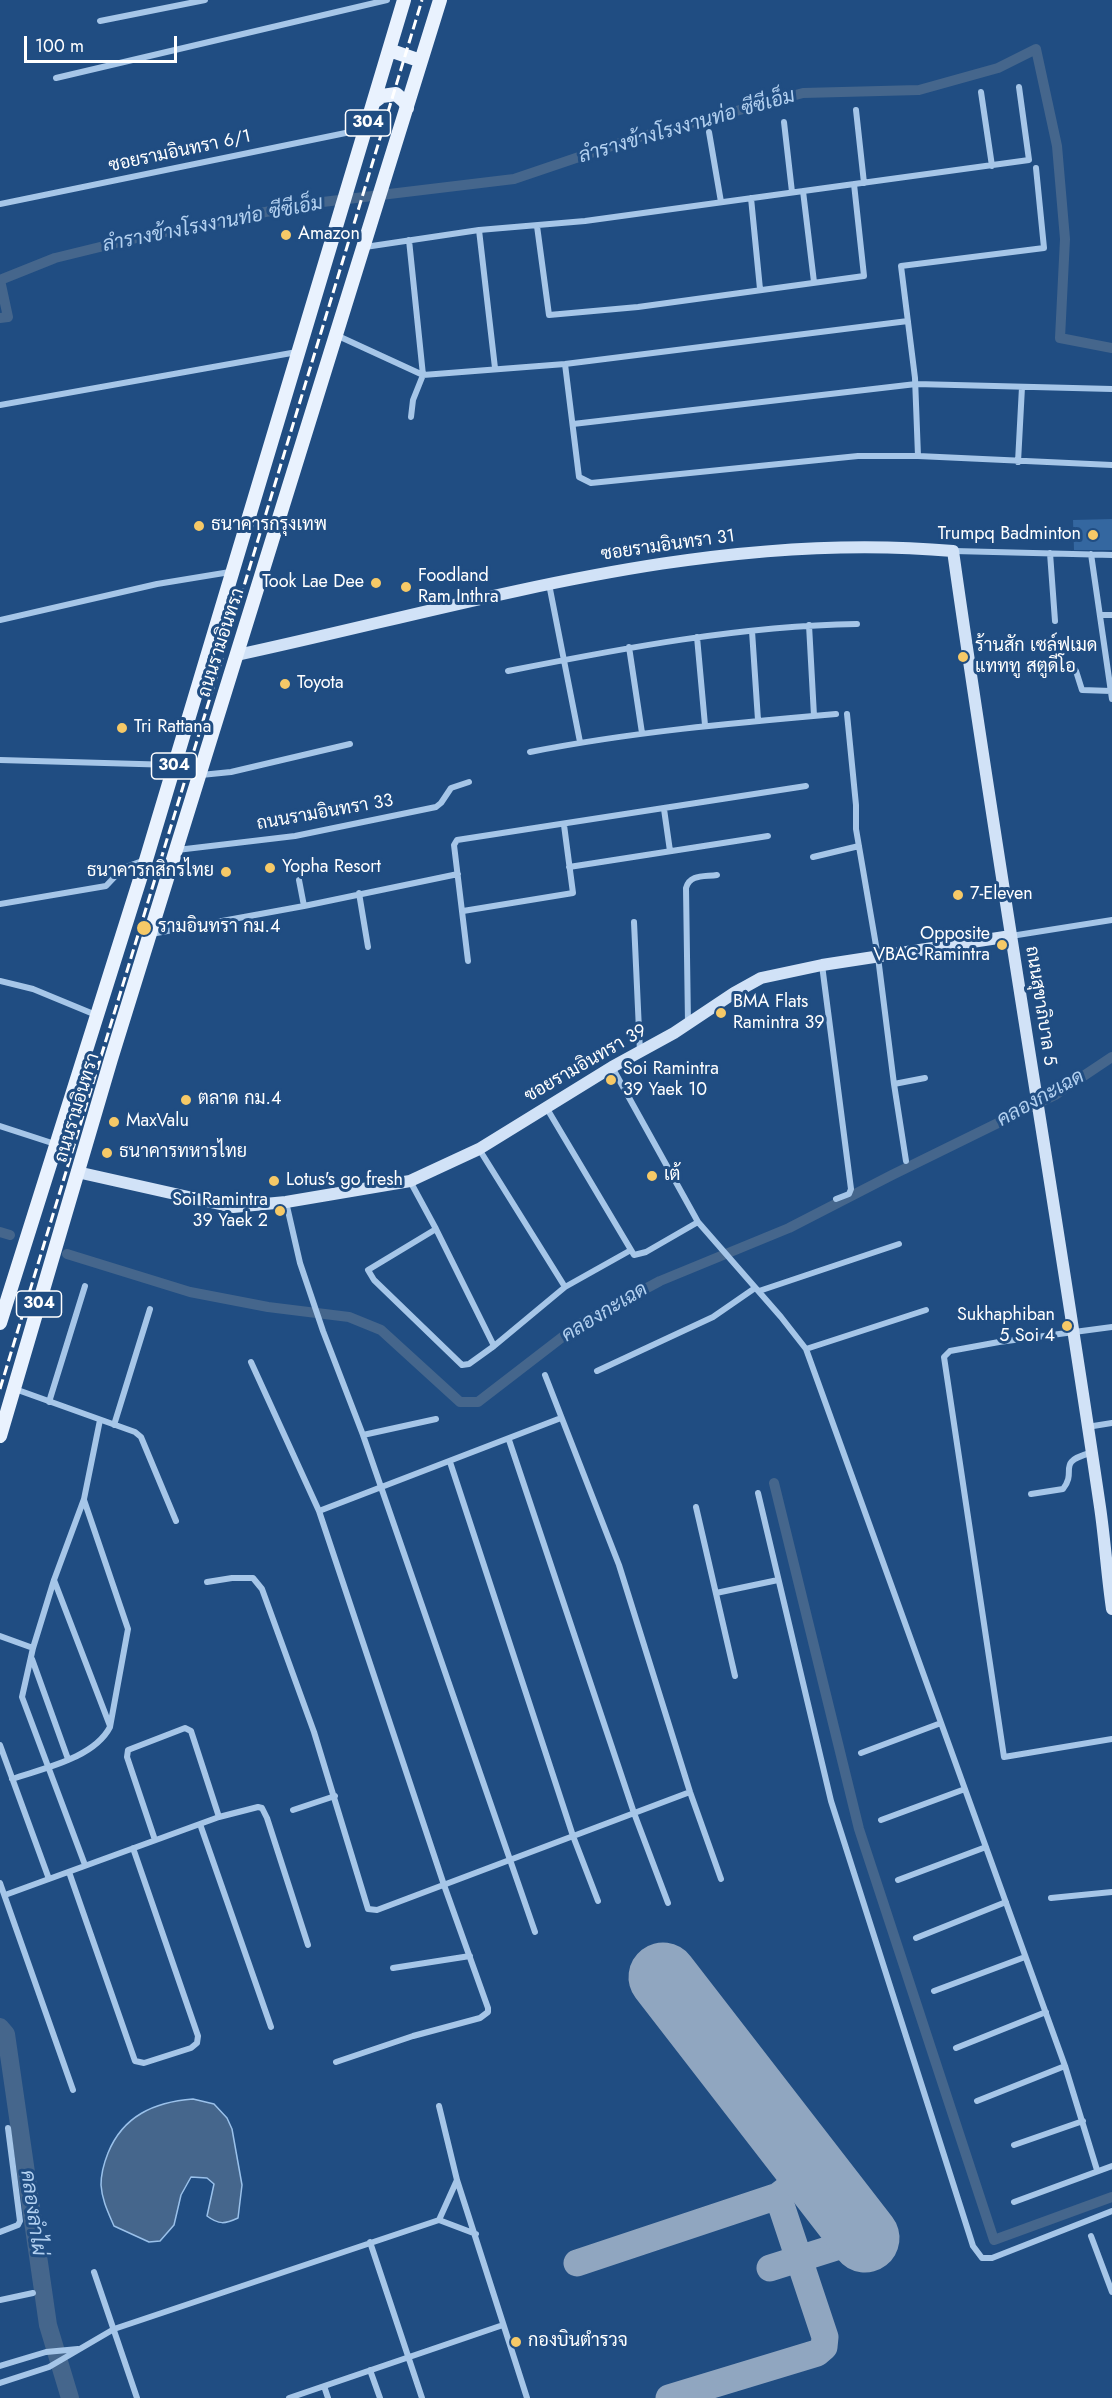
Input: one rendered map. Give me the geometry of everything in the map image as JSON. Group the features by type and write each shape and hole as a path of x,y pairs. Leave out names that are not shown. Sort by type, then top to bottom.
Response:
{"main road":[{"name":"ถนนรามอินทรา","path":"0,1323 146,860 404,0"},
{"name":"ถนนรามอินทรา","path":"0,1436 77,1172 440,0"},
{"path":"389,50 421,61"},
{"path":"374,102 382,96 396,94 405,102 407,108"}],"street":[{"path":"100,21 205,0"},
{"path":"56,78 387,0"},
{"path":"363,247 479,230 537,226 1029,160 1019,87"},
{"path":"981,92 992,165"},
{"path":"856,110 864,183"},
{"path":"784,122 792,192"},
{"name":"ซอยรามอินทรา 6/1","path":"0,204 366,129"},
{"path":"709,132 721,202"},
{"path":"918,456 916,384 901,266 1044,248 1036,168"},
{"path":"537,226 549,315 638,307 864,276 854,184"},
{"path":"803,191 814,282"},
{"path":"751,198 760,289"},
{"path":"479,230 495,368"},
{"path":"409,240 423,375 413,400 411,417"},
{"path":"336,335 423,375 565,364 908,321"},
{"path":"0,405 297,352"},
{"path":"565,364 579,477 591,483 858,456 918,456 1112,465"},
{"path":"573,424 916,384 1112,389"},
{"path":"1018,462 1022,387"},
{"name":"ซอยรามอินทรา 31","path":"237,655 548,583 635,567 794,548 835,546 1112,555"},
{"name":"ถนนสุขาภิบาล 5","path":"953,551 1100,1509 1112,1609"},
{"path":"1050,553 1054,621"},
{"path":"1042,669 1072,667 1076,670 1082,690 1111,695 1091,554"},
{"path":"0,620 157,585 231,572"},
{"path":"548,583 580,742"},
{"path":"1100,615 1112,615"},
{"path":"508,671 629,647 697,637 809,625 857,624"},
{"path":"809,625 814,716"},
{"path":"752,631 758,720"},
{"path":"697,637 705,725"},
{"path":"629,647 642,733"},
{"path":"530,752 580,742 705,725 836,714"},
{"path":"847,714 859,846 878,957 906,1161"},
{"path":"199,775 231,772 350,744"},
{"path":"0,760 64,764 174,765"},
{"name":"ถนนรามอินทรา 33","path":"177,850 295,836 436,807 451,788 469,782"},
{"path":"468,961 454,845 457,840 806,786"},
{"path":"664,809 670,851"},
{"path":"463,911 573,893 564,825"},
{"path":"569,867 768,836"},
{"path":"813,857 859,846"},
{"path":"0,904 106,885 123,868 146,860"},
{"path":"150,934 304,906 458,874"},
{"path":"687,1023 686,888 688,881 693,878 717,875"},
{"path":"299,880 304,906"},
{"path":"359,893 368,947"},
{"name":"ซอยรามอินทรา 39","path":"77,1172 233,1207 286,1202 410,1181 479,1149 761,978 822,965 1112,920"},
{"path":"634,922 640,1052"},
{"path":"822,965 851,1190 849,1194 836,1199"},
{"path":"0,981 33,989 96,1015"},
{"path":"612,1067 699,1222 806,1349 1046,2012 1097,2170"},
{"path":"894,1084 925,1078"},
{"path":"546,1107 634,1255 646,1252 699,1222"},
{"path":"0,1126 56,1144"},
{"path":"479,1149 565,1287"},
{"path":"410,1181 494,1347"},
{"path":"286,1202 300,1263 323,1331 382,1488 535,1932"},
{"path":"436,1229 368,1270 374,1280 459,1363 469,1364 494,1347 565,1287 631,1250"},
{"path":"597,1371 713,1317 757,1289 899,1244"},
{"path":"49,1402 86,1286"},
{"path":"114,1425 150,1309"},
{"path":"806,1349 926,1310"},
{"path":"1112,1327 950,1351 944,1357 1004,1757 1112,1739"},
{"path":"251,1362 319,1511 444,1885 488,2008 485,2015 336,2062"},
{"path":"545,1375 619,1565 690,1792 721,1879"},
{"path":"14,1389 135,1432 141,1437 176,1521"},
{"path":"319,1511 509,1440 561,1418"},
{"path":"363,1435 436,1419"},
{"path":"85,1865 22,1697 33,1648 54,1580 84,1499 100,1420"},
{"path":"1087,1427 1112,1423"},
{"path":"509,1440 634,1813 668,1903"},
{"path":"1031,1494 1063,1489 1067,1482 1071,1461 1090,1453"},
{"path":"450,1462 573,1836 598,1901"},
{"path":"758,1493 834,1811 977,2253 982,2258 992,2258 1112,2211"},
{"path":"12,1779 90,1750 105,1737 110,1726 128,1629 84,1499"},
{"path":"696,1507 735,1676"},
{"path":"207,1582 245,1577 253,1578 258,1582 314,1732 368,1909 377,1910 690,1792"},
{"path":"54,1580 110,1726"},
{"path":"716,1593 778,1580"},
{"path":"0,1636 33,1648"},
{"path":"32,1659 68,1759"},
{"path":"861,1753 941,1723"},
{"path":"155,1840 127,1757 128,1750 185,1728 191,1731 219,1817"},
{"path":"0,1745 49,1879"},
{"path":"881,1820 965,1789"},
{"path":"293,1810 335,1796"},
{"path":"5,1895 219,1817 253,1808 262,1808 308,1945"},
{"path":"200,1824 271,2027"},
{"path":"898,1880 986,1847"},
{"path":"69,1872 135,2061 144,2063 191,2048 197,2043 198,2036 133,1848"},
{"path":"0,1883 73,2090"},
{"path":"1051,1898 1112,1892"},
{"path":"916,1938 1006,1902"},
{"path":"393,1968 470,1956"},
{"path":"934,1991 1025,1957"},
{"path":"956,2048 1046,2012"},
{"path":"976,2101 1065,2066"},
{"path":"439,2106 457,2180 527,2398"},
{"path":"1014,2145 1083,2121"},
{"path":"0,2232 14,2228 20,2221 8,2128"},
{"path":"1014,2202 1112,2166"},
{"path":"439,2220 457,2180"},
{"path":"0,2383 49,2367 114,2329 439,2220 476,2234"},
{"path":"1091,2236 1112,2292"},
{"path":"370,2242 422,2398"},
{"path":"94,2272 137,2398"},
{"path":"0,2300 33,2293"},
{"path":"289,2398 503,2325"},
{"path":"0,2366 46,2352 82,2348"},
{"path":"370,2370 380,2398"},
{"path":"324,2386 328,2398"}],"shaded area":[{"name":"Trumpq Badminton","path":"1112,519 1112,550 1074,550 1073,520"},
{"path":"193,2099 214,2104 227,2118 232,2129 242,2185 238,2218 222,2223 207,2216 214,2184 207,2178 191,2177 181,2195 174,2225 160,2241 149,2242 114,2226 101,2185 105,2161 114,2140 131,2120 153,2108"}],"waterway":[{"name":"ลำรางข้างโรงงานท่อ ซีซีเอ็ม","path":"0,280 55,258 149,235 306,204 514,179 632,139 803,93 919,90 998,68 1036,49 1057,146 1065,239 1060,338 1112,348"},
{"name":"ลำรางข้างโรงงานท่อ ซีซีเอ็ม","path":"0,280 8,317 0,318"},
{"name":"คลองกะเฉด","path":"67,1254 190,1292 268,1307 349,1317 381,1330 460,1402 478,1402 578,1325 660,1281 789,1228 1055,1095 1112,1057"},
{"name":"คลองกะเฉด","path":"0,1232 10,1235"},
{"path":"774,1483 859,1829 994,2240 1112,2197"},
{"name":"คลองลำไผ่","path":"0,2027 6,2034 48,2325 70,2398"}],"taxiway":[{"path":"778,2196 812,2170"},
{"path":"577,2263 778,2196 825,2337 824,2347 817,2353 669,2398"},
{"path":"770,2268 865,2238"}],"runway":[{"path":"663,1977 865,2238"}],"railway":[{"path":"0,1389 422,0"}],"place":[{"name":"Amazon","path":"286,235"},
{"name":"ธนาคารกรุงเทพ","path":"199,526"},
{"name":"Trumpq Badminton","path":"1093,535"},
{"name":"Took Lae Dee","path":"376,583"},
{"name":"Foodland Ram Inthra","path":"406,587"},
{"name":"ร้านสัก เซล์ฟเมด แทททู สตูดีโอ","path":"963,657"},
{"name":"Toyota","path":"285,684"},
{"name":"Tri Rattana","path":"122,728"},
{"name":"Yopha Resort","path":"270,868"},
{"name":"ธนาคารกสิกรไทย","path":"226,872"},
{"name":"7-Eleven","path":"958,895"},
{"name":"รามอินทรา กม.4","path":"144,928"},
{"name":"Opposite VBAC Ramintra","path":"1002,945"},
{"name":"BMA Flats Ramintra 39","path":"721,1013"},
{"name":"Soi Ramintra 39 Yaek 10","path":"611,1080"},
{"name":"ตลาด กม.4","path":"186,1100"},
{"name":"MaxValu","path":"114,1122"},
{"name":"ธนาคารทหารไทย","path":"107,1153"},
{"name":"เต้","path":"652,1176"},
{"name":"Lotus's go fresh","path":"274,1181"},
{"name":"Soi Ramintra 39 Yaek 2","path":"280,1211"},
{"name":"Sukhaphiban 5 Soi 4","path":"1067,1326"},
{"name":"กองบินตำรวจ","path":"516,2342"}]}
